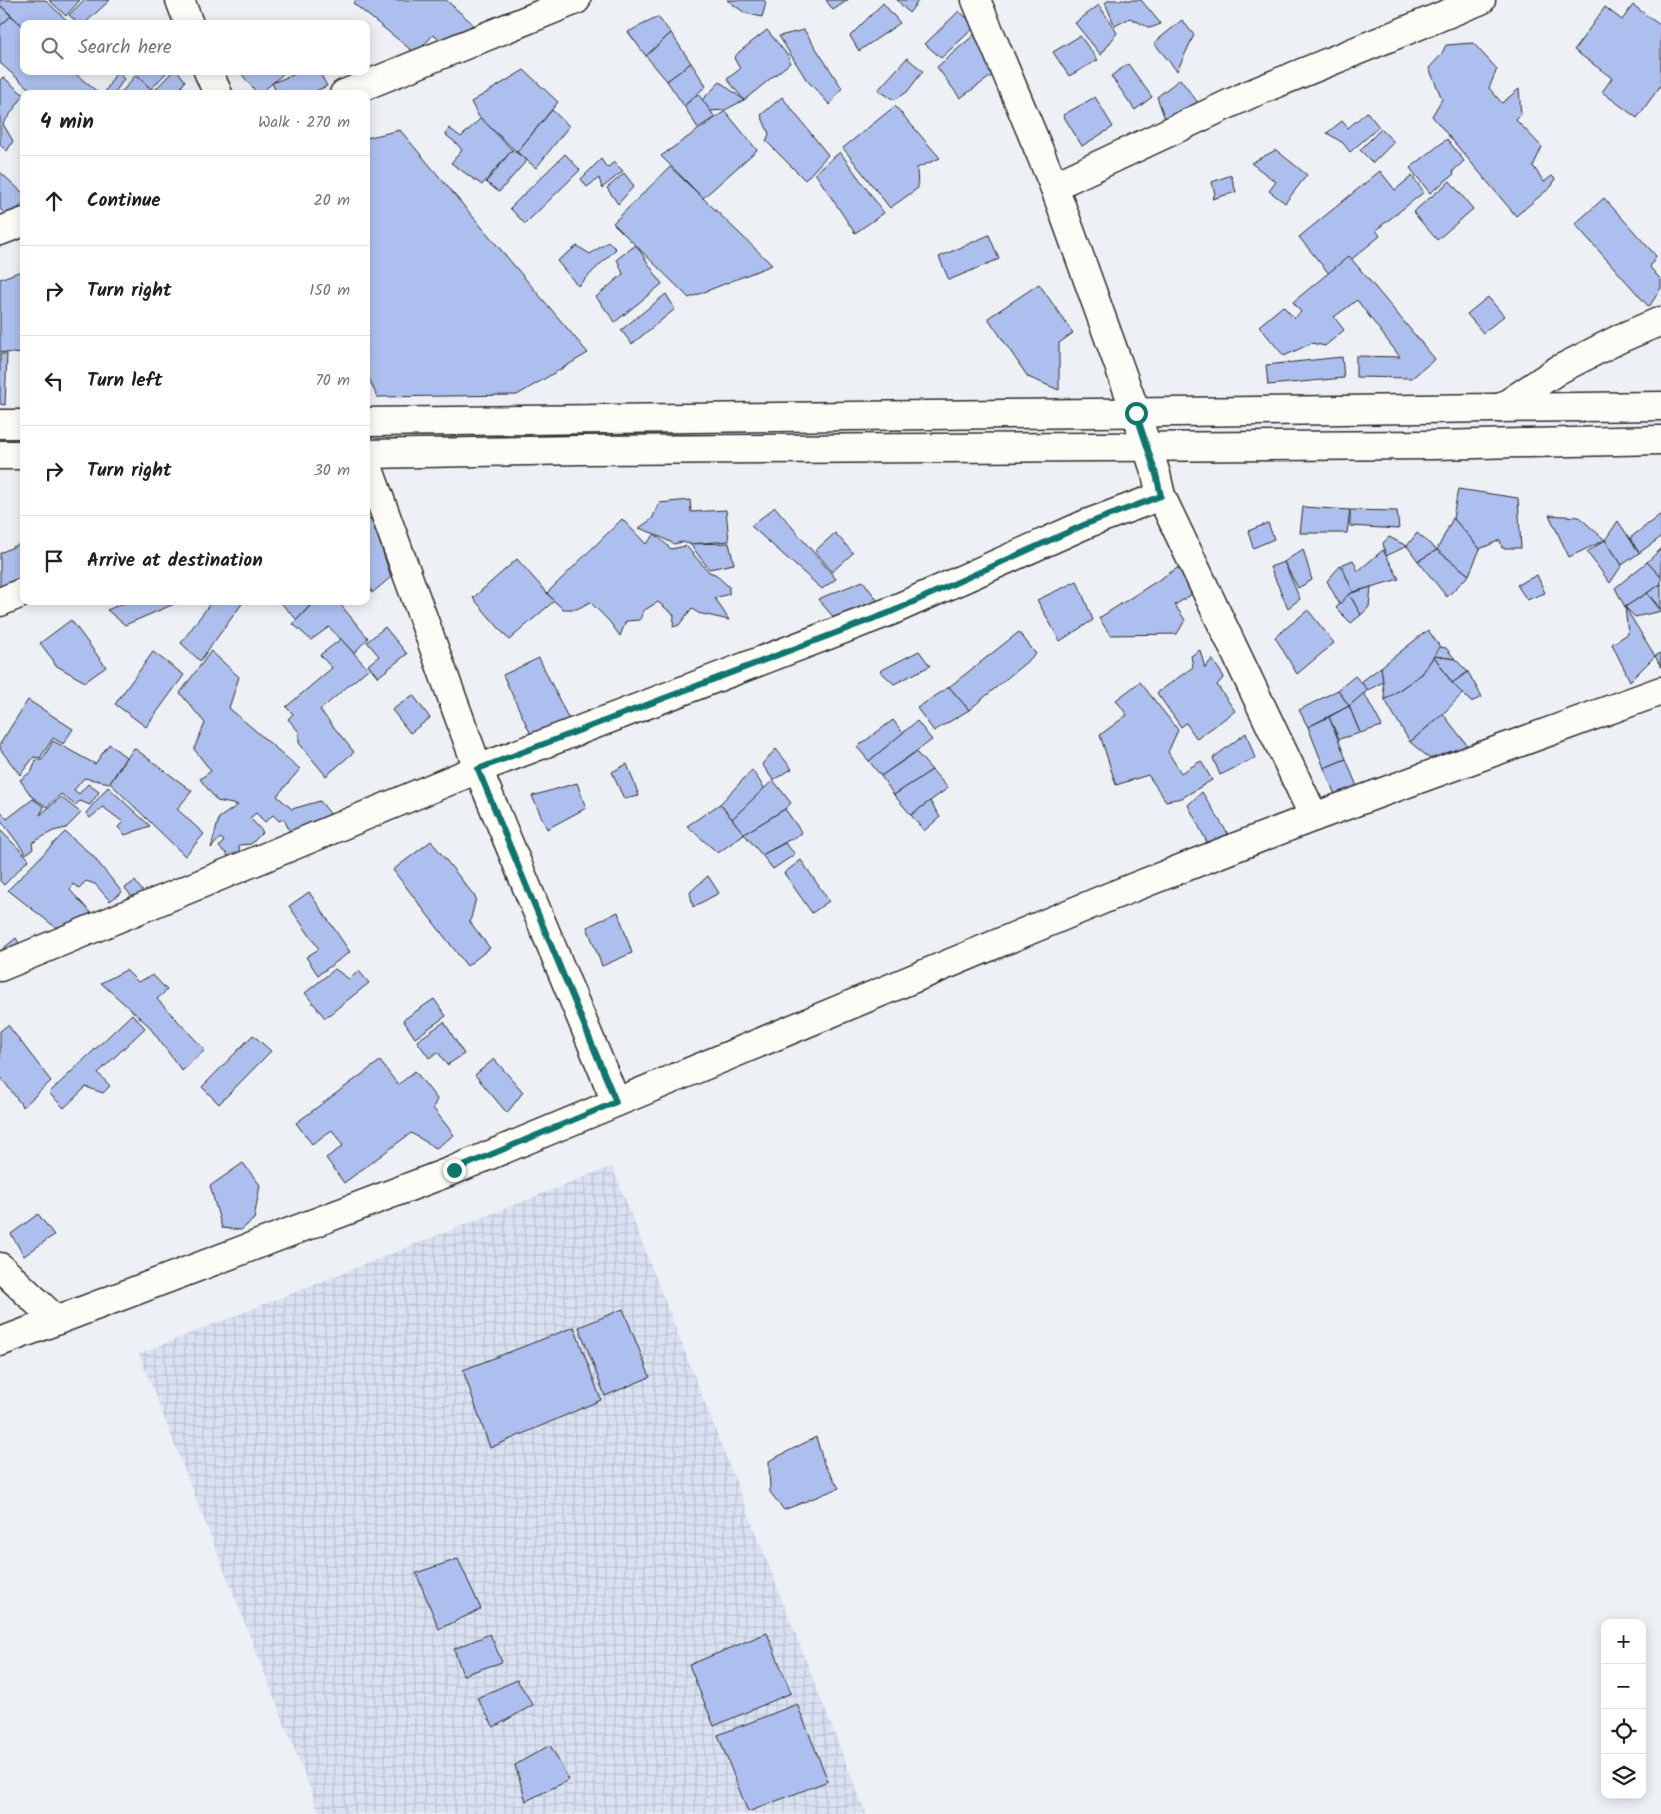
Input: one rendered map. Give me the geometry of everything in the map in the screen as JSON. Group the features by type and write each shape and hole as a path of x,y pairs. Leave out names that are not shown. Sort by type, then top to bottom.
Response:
{"street":[{"path":"180,0 188,20"},
{"path":"354,90 576,0"},
{"path":"976,0 1054,186 1136,413 1156,474 1161,496 1314,817"},
{"path":"1054,186 1248,95 1481,0"},
{"path":"210,75 216,90"},
{"path":"0,231 20,224"},
{"path":"1501,408 1558,370 1621,338 1661,321"},
{"path":"370,422 1661,406"},
{"path":"0,424 20,424"},
{"path":"370,454 580,450 1434,445 1661,440"},
{"path":"0,455 20,455"},
{"path":"370,472 478,769 616,1102"},
{"path":"0,968 478,769 891,612 1086,524 1161,496"},
{"path":"0,602 20,594"},
{"path":"0,1342 454,1170 1109,897 1314,817 1661,691"},
{"path":"0,1267 56,1320"}],"shaded area":[{"path":"612,1166 866,1814 320,1814 139,1354"}],"building":[{"path":"0,0 45,0 67,20 20,20 20,23 0,5"},
{"path":"49,0 80,0 66,16"},
{"path":"84,0 110,0 88,20 75,20 69,15"},
{"path":"357,0 446,0 473,24 449,46 433,35 416,54 353,3"},
{"path":"727,0 764,0 766,3 762,17 745,13"},
{"path":"826,0 848,0 833,10"},
{"path":"897,0 919,0 909,13"},
{"path":"1109,0 1141,0 1161,24 1150,28 1130,18 1115,26 1105,3"},
{"path":"883,3 900,23 859,51 850,36"},
{"path":"0,5 11,16 0,26"},
{"path":"1099,5 1117,33 1101,55 1075,23"},
{"path":"1633,5 1661,26 1661,85 1637,118 1602,92 1612,78 1574,50 1605,7 1622,20"},
{"path":"959,11 976,26 941,58 925,44"},
{"path":"11,16 20,24 20,75 77,75 95,90 30,90 0,63 0,26"},
{"path":"658,17 671,33 646,56 628,32"},
{"path":"1182,20 1194,35 1177,71 1154,43"},
{"path":"982,28 1000,70 960,98 937,67"},
{"path":"767,30 789,57 790,63 744,100 727,79 740,69 734,58"},
{"path":"804,30 842,88 830,105 806,79 779,36"},
{"path":"671,33 691,63 667,81 646,56"},
{"path":"1080,36 1098,60 1069,76 1053,52"},
{"path":"1473,43 1497,69 1489,88 1502,103 1519,89 1521,115 1516,120 1542,147 1533,166 1544,182 1552,176 1555,179 1552,186 1516,216 1432,116 1442,99 1429,68 1441,55 1446,45"},
{"path":"907,58 923,71 907,92 894,100 878,90"},
{"path":"691,63 706,86 684,106 667,81"},
{"path":"1128,64 1152,97 1135,110 1111,76"},
{"path":"524,70 558,102 517,152 479,117 471,102"},
{"path":"115,75 120,75 124,79 117,90 106,90"},
{"path":"136,75 164,75 151,89"},
{"path":"136,75 151,89 151,90 123,90"},
{"path":"169,75 181,75 185,81 179,90 155,90"},
{"path":"242,75 282,75 265,90 255,90"},
{"path":"293,75 321,75 327,86 318,90 275,90 272,83"},
{"path":"3,77 20,92 20,101 3,124 13,141 7,151 0,145 0,80"},
{"path":"1180,79 1199,104 1168,127 1157,97"},
{"path":"720,82 744,100 725,110 710,111 702,100"},
{"path":"698,94 715,117 698,128 684,106"},
{"path":"782,97 828,155 805,180 766,141 769,134 761,115"},
{"path":"1095,97 1113,127 1082,146 1063,115"},
{"path":"895,106 940,158 917,168 918,188 890,208 843,148"},
{"path":"552,110 569,126 536,168 517,152"},
{"path":"725,111 757,150 703,198 661,156"},
{"path":"1367,112 1379,127 1350,152 1343,143 1327,133 1342,121 1348,128"},
{"path":"481,118 512,150 482,185 451,163 462,150 446,135 449,128 461,137"},
{"path":"1381,129 1394,142 1373,163 1360,150"},
{"path":"400,130 588,353 517,395 377,397 370,380 370,137"},
{"path":"1447,139 1464,161 1453,171 1454,174 1430,193 1410,168"},
{"path":"512,150 527,160 499,192 486,182"},
{"path":"1276,150 1307,175 1285,203 1269,191 1276,182 1251,163"},
{"path":"840,152 884,213 855,233 815,173"},
{"path":"565,154 580,170 525,224 510,208"},
{"path":"601,159 607,168 614,162 623,171 602,188 599,178 587,187 581,179"},
{"path":"670,167 772,265 689,298 613,223"},
{"path":"1380,171 1395,190 1412,176 1424,192 1376,230 1380,236 1331,276 1299,237"},
{"path":"0,172 20,190 20,206 9,218 0,209"},
{"path":"624,173 634,186 618,204 607,188"},
{"path":"1231,175 1236,192 1212,199 1215,194 1212,182"},
{"path":"1450,181 1473,209 1437,240 1413,212"},
{"path":"1604,198 1656,256 1650,267 1661,280 1661,288 1649,307 1575,224"},
{"path":"989,235 999,259 949,280 939,257"},
{"path":"608,242 616,249 578,286 557,261 577,246 590,254"},
{"path":"636,245 662,284 615,322 596,297 623,274 617,259"},
{"path":"1349,256 1435,359 1412,378 1356,377 1356,356 1400,357 1357,300 1334,317 1344,330 1325,346 1312,343 1284,356 1259,326 1283,306 1294,318 1301,312 1293,302"},
{"path":"20,271 20,354 0,352 0,279"},
{"path":"1039,284 1073,333 1059,343 1059,390 1028,377 988,318"},
{"path":"666,294 675,309 632,344 621,330"},
{"path":"1488,297 1504,316 1483,333 1467,314"},
{"path":"0,354 7,354 5,405 0,404"},
{"path":"1342,357 1344,378 1268,385 1266,365"},
{"path":"1458,489 1518,498 1521,548 1502,548 1500,540 1480,549 1453,518"},
{"path":"690,500 691,512 726,510 729,541 690,544 682,542 674,544 639,528 652,519 659,503"},
{"path":"775,507 836,579 822,589 751,526"},
{"path":"1303,507 1350,510 1347,533 1300,533"},
{"path":"1350,510 1397,511 1399,529 1350,526"},
{"path":"1661,514 1661,537 1639,553 1630,538"},
{"path":"1549,515 1579,517 1605,540 1569,557"},
{"path":"1453,518 1480,549 1469,575 1437,550"},
{"path":"370,519 373,521 391,577 372,593 370,587"},
{"path":"622,519 646,544 655,534 671,549 686,546 709,572 715,574 729,587 729,594 715,598 729,620 698,613 692,608 679,625 673,627 674,615 658,602 643,611 640,620 626,621 620,636 609,621 590,602 577,609 563,609 554,601 547,593"},
{"path":"1618,521 1639,553 1622,565 1605,540"},
{"path":"1268,523 1274,539 1253,548 1248,531"},
{"path":"835,533 853,553 832,572 815,551"},
{"path":"1417,533 1437,550 1418,561 1407,546"},
{"path":"1389,537 1407,546 1386,556 1383,543"},
{"path":"1605,540 1622,565 1610,583 1587,552"},
{"path":"729,543 734,564 709,569 690,544"},
{"path":"20,544 20,577 0,587 0,553"},
{"path":"1303,549 1312,580 1298,588 1284,562"},
{"path":"1661,549 1661,577 1647,562"},
{"path":"1383,550 1399,579 1353,592 1341,565 1353,560 1358,571"},
{"path":"1437,550 1469,575 1447,597 1418,561"},
{"path":"517,559 554,601 509,640 473,598"},
{"path":"1284,562 1300,599 1288,608 1270,567"},
{"path":"1647,562 1661,577 1661,584 1625,607 1615,588"},
{"path":"1341,565 1353,592 1340,605 1327,581"},
{"path":"1179,567 1195,592 1175,605 1185,620 1177,634 1110,635 1099,618"},
{"path":"1537,575 1545,593 1527,600 1517,585"},
{"path":"863,581 883,608 840,625 818,599"},
{"path":"1077,581 1093,620 1060,641 1037,600"},
{"path":"1661,584 1661,609 1647,593"},
{"path":"1371,587 1369,607 1361,615 1349,594"},
{"path":"1647,593 1661,611 1635,617 1625,607"},
{"path":"1349,594 1361,615 1351,623 1336,608"},
{"path":"119,605 172,605 125,625 107,610"},
{"path":"209,605 241,605 200,661 181,643"},
{"path":"283,605 310,605 297,620"},
{"path":"311,605 341,605 368,638 354,653 329,627 311,640 293,624"},
{"path":"1625,607 1655,656 1630,681 1612,644 1628,634"},
{"path":"1308,610 1334,643 1297,674 1275,637"},
{"path":"71,620 106,667 85,682 55,665 40,643"},
{"path":"385,627 407,654 378,677 368,665 379,656 367,642"},
{"path":"1428,630 1440,647 1422,674 1385,700 1381,667"},
{"path":"1019,632 1036,654 969,710 949,687"},
{"path":"341,639 368,669 320,710 354,752 326,776 299,743 299,732 288,719 293,714 286,707 332,668 320,655"},
{"path":"1440,647 1446,648 1455,659 1434,656"},
{"path":"1200,650 1205,668 1212,659 1224,677 1217,685 1235,711 1197,739 1186,723 1181,727 1157,693 1193,667 1191,656"},
{"path":"211,651 239,677 229,708 300,769 277,796 292,809 320,801 332,816 311,823 311,832 293,839 284,819 279,821 273,815 265,822 256,813 250,818 263,832 251,844 239,845 240,862 233,866 227,854 219,847 224,841 220,838 211,848 219,818 238,805 217,801 200,779 211,771 194,749 205,723 180,693"},
{"path":"919,651 930,666 894,684 880,671"},
{"path":"153,652 184,675 146,727 115,704"},
{"path":"1661,653 1661,667 1655,656"},
{"path":"1434,656 1452,683 1463,693 1443,714 1410,742 1385,700 1422,674"},
{"path":"1434,656 1455,659 1468,672 1452,683"},
{"path":"539,658 570,722 533,739 503,675"},
{"path":"1381,667 1383,682 1368,690 1361,682"},
{"path":"1468,672 1482,697 1471,702 1452,683"},
{"path":"1355,676 1368,690 1349,706 1338,690"},
{"path":"1140,682 1178,730 1168,752 1181,773 1201,761 1212,780 1182,798 1166,801 1148,775 1116,785 1100,735 1127,715 1116,700"},
{"path":"949,687 969,710 934,731 917,708"},
{"path":"1338,690 1349,706 1308,727 1299,710"},
{"path":"1364,693 1382,726 1360,733 1349,706"},
{"path":"413,695 430,718 410,733 392,710"},
{"path":"28,700 73,729 63,744 53,738 40,758 34,757 20,775 0,749 0,744"},
{"path":"1349,706 1360,733 1339,739 1329,717"},
{"path":"1443,714 1467,745 1434,762 1410,742"},
{"path":"1329,717 1346,759 1324,768 1308,727"},
{"path":"893,720 903,733 869,761 857,747"},
{"path":"917,721 932,740 881,776 869,761"},
{"path":"1246,733 1255,758 1220,775 1213,758"},
{"path":"53,741 95,764 109,744 126,757 110,783 84,778 74,790 79,794 88,784 99,792 90,805 80,801 75,805 61,794 47,807 32,797 20,780 32,771 36,760 42,760"},
{"path":"134,748 192,791 177,809 204,834 185,856 110,783"},
{"path":"776,749 792,769 773,780 762,764"},
{"path":"916,752 932,770 894,795 881,776"},
{"path":"1346,759 1358,789 1336,797 1324,768"},
{"path":"627,764 639,796 624,799 612,772"},
{"path":"752,770 765,789 732,819 720,804"},
{"path":"932,770 948,788 911,815 894,795"},
{"path":"773,780 791,803 785,809 744,834 732,819"},
{"path":"577,783 586,808 547,829 532,796"},
{"path":"108,787 150,826 125,835 118,827 123,822 103,807 90,818 86,813"},
{"path":"1202,792 1236,847 1214,856 1188,805"},
{"path":"61,797 81,813 66,828 53,831 32,843 33,849 26,854 0,819 0,810 7,819 33,799 44,807 40,815"},
{"path":"930,801 940,817 924,831 911,815"},
{"path":"720,804 744,834 718,853 687,826"},
{"path":"785,809 802,833 762,855 744,834"},
{"path":"0,830 29,859 4,885 0,881"},
{"path":"65,832 92,855 122,892 110,901 95,884 86,881 79,888 73,884 70,890 92,914 64,934 8,890"},
{"path":"431,841 476,898 470,922 490,948 467,966 393,870"},
{"path":"785,843 795,854 773,869 762,855"},
{"path":"801,860 829,901 812,913 784,873"},
{"path":"708,876 719,893 693,907 690,892"},
{"path":"135,881 143,892 133,898 125,888"},
{"path":"309,892 350,952 318,975 306,957 319,949 289,906"},
{"path":"618,912 632,953 602,966 587,927"},
{"path":"16,938 25,954 0,952 0,951"},
{"path":"335,969 349,979 359,971 369,983 325,1018 305,993"},
{"path":"126,970 138,982 153,975 167,990 157,999 205,1050 182,1071 148,1025 101,983"},
{"path":"434,999 446,1016 415,1038 403,1020"},
{"path":"132,1014 145,1028 98,1073 110,1086 103,1093 86,1087 64,1108 49,1093"},
{"path":"444,1022 464,1054 447,1065 438,1052 429,1058 417,1041"},
{"path":"8,1025 51,1081 23,1107 0,1076 0,1031"},
{"path":"253,1035 271,1051 219,1104 202,1087"},
{"path":"494,1059 523,1092 507,1113 475,1075"},
{"path":"380,1061 398,1085 415,1071 437,1099 433,1108 454,1135 436,1148 411,1133 344,1183 326,1158 343,1146 332,1130 312,1144 296,1123"},
{"path":"243,1163 260,1185 254,1219 241,1230 222,1228 210,1186"},
{"path":"38,1214 54,1235 24,1256 11,1234"},
{"path":"623,1309 650,1377 605,1396 579,1327"},
{"path":"574,1327 601,1400 490,1448 463,1370"},
{"path":"816,1437 824,1464 839,1488 784,1510 770,1492 769,1461"},
{"path":"458,1559 481,1609 439,1629 416,1573"},
{"path":"767,1633 791,1693 714,1726 689,1665"},
{"path":"490,1634 502,1662 463,1675 454,1649"},
{"path":"517,1680 533,1705 494,1727 477,1698"},
{"path":"797,1704 828,1781 748,1812 718,1735"},
{"path":"550,1745 569,1780 526,1801 515,1765"}],"route":[{"path":"454,1170 616,1102 478,769 891,612 1086,524 1161,496 1156,474 1136,413"}]}
